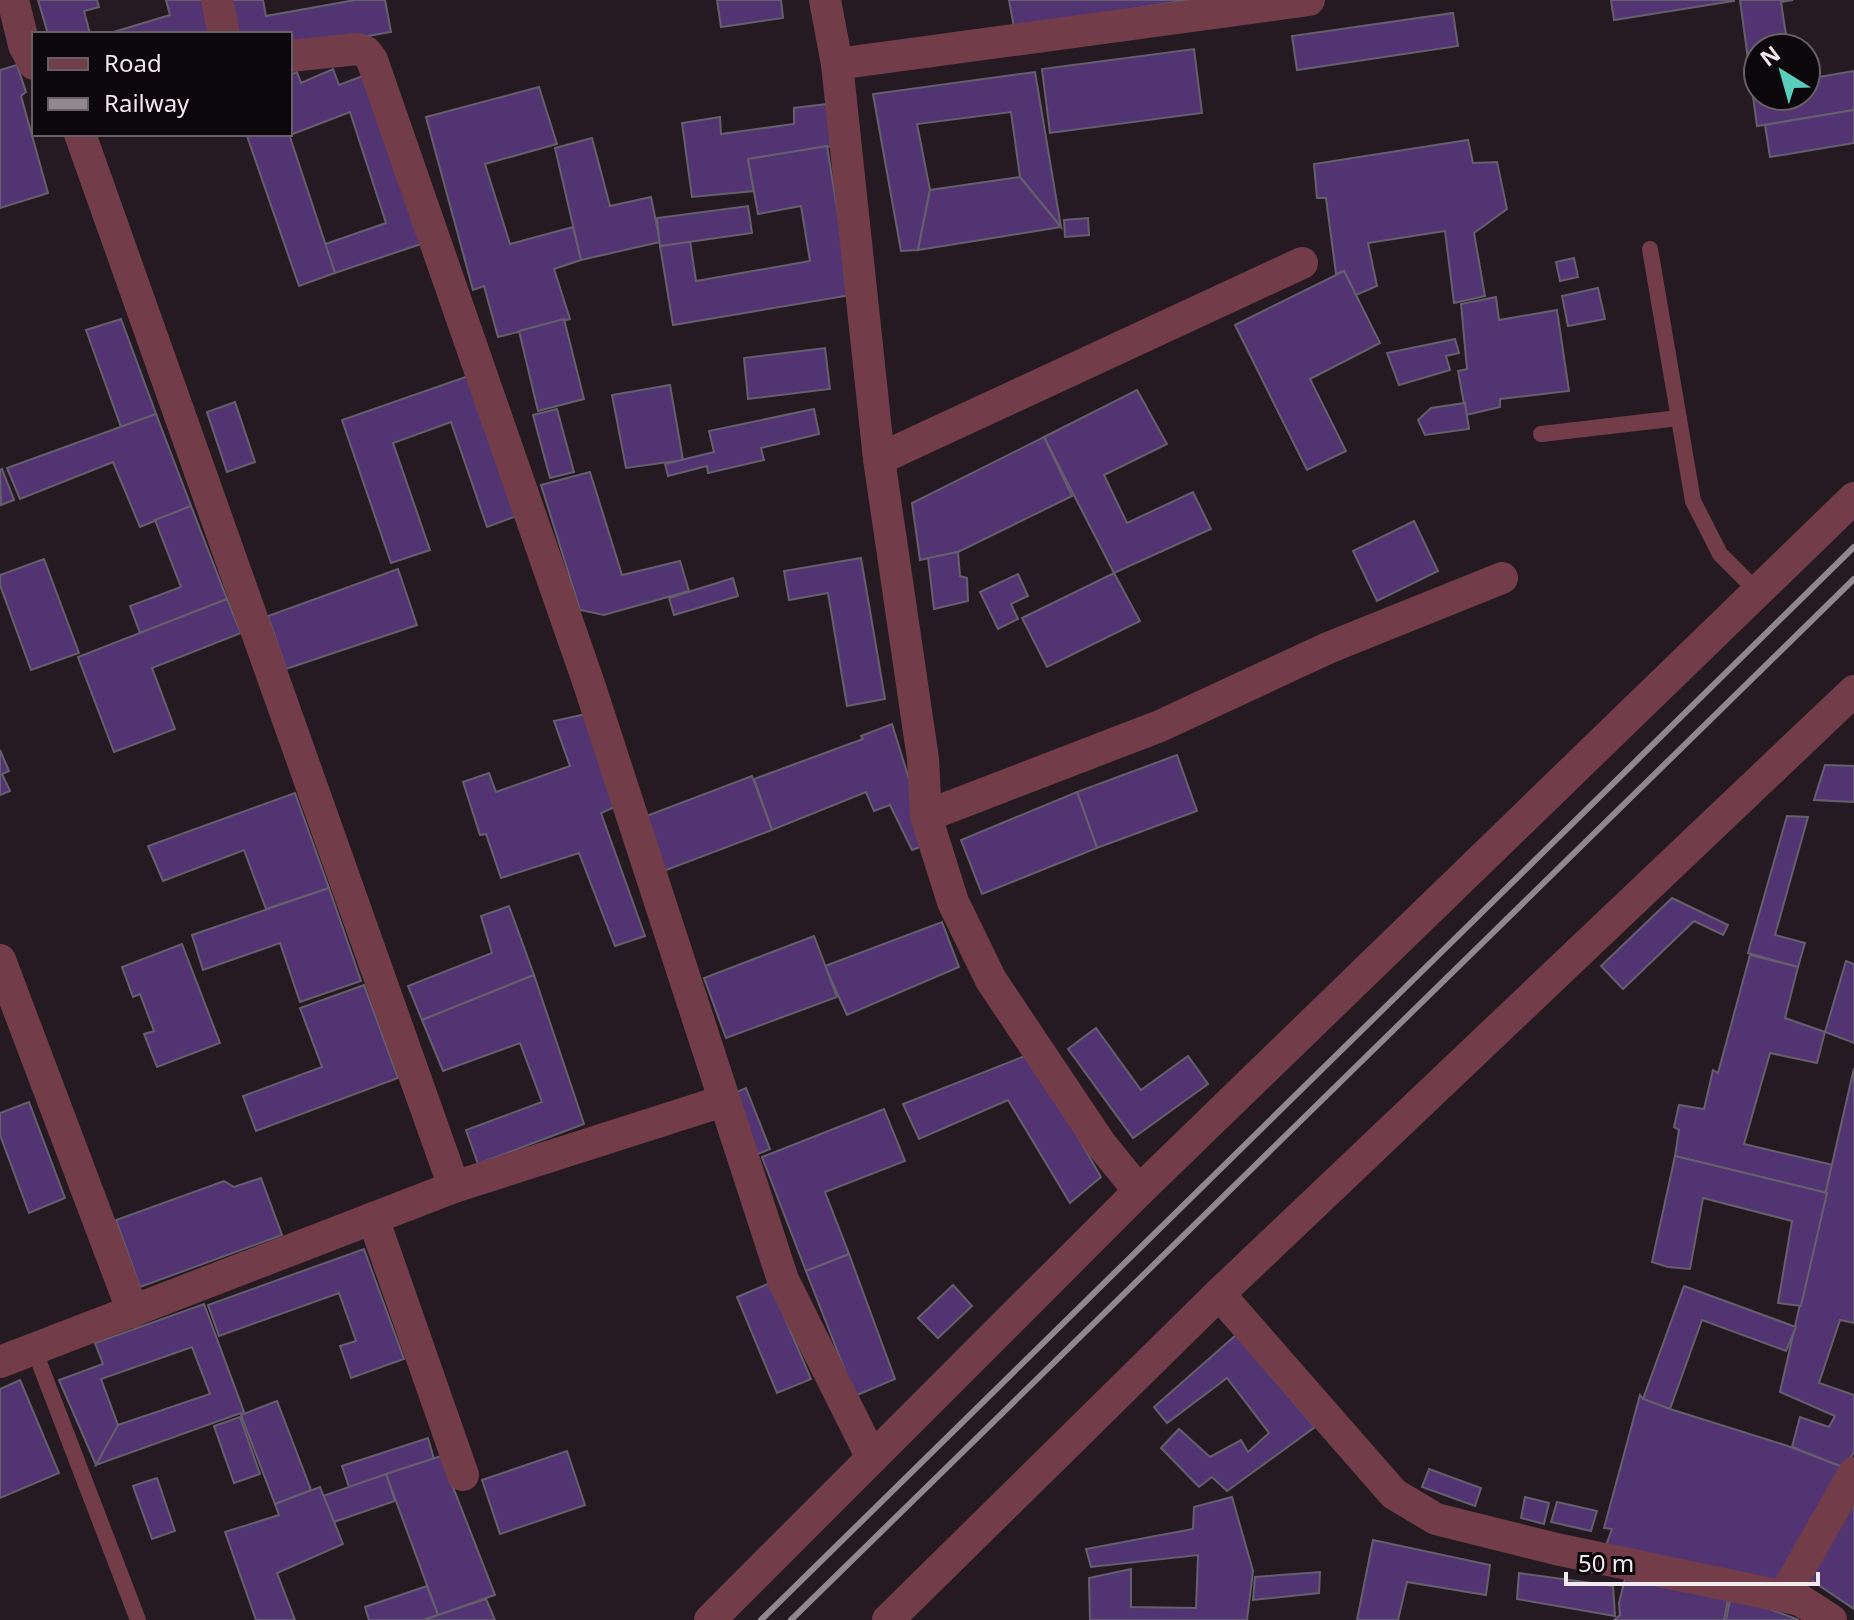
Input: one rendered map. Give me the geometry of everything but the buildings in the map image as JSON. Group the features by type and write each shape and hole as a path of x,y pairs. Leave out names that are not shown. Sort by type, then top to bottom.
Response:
{"street":[{"path":"13,0 24,45 32,60"},
{"path":"217,0 224,32"},
{"path":"825,0 837,64 879,459 923,759 926,816 953,902 991,980 1100,1143 1139,1191"},
{"path":"837,64 1309,0"},
{"path":"292,56 357,49 366,52 372,60 584,669 783,1280 872,1458"},
{"path":"81,136 454,1187"},
{"path":"879,459 1302,263"},
{"path":"710,1620 1139,1191 1854,498"},
{"path":"926,816 1160,726 1328,648 1502,578"},
{"path":"888,1620 1219,1294 1854,691"},
{"path":"0,960 133,1312"},
{"path":"0,1362 454,1187 723,1101"},
{"path":"373,1218 463,1475"},
{"path":"1219,1294 1394,1494 1436,1519 1556,1549 1800,1600 1831,1620"},
{"path":"1784,1596 1854,1473"}],"lane":[{"path":"1650,249 1693,501 1720,554 1757,591"},
{"path":"1541,434 1679,418"},
{"path":"34,1349 138,1620"}],"railway":[{"path":"761,1620 1854,547"},
{"path":"791,1620 1854,579"}]}
